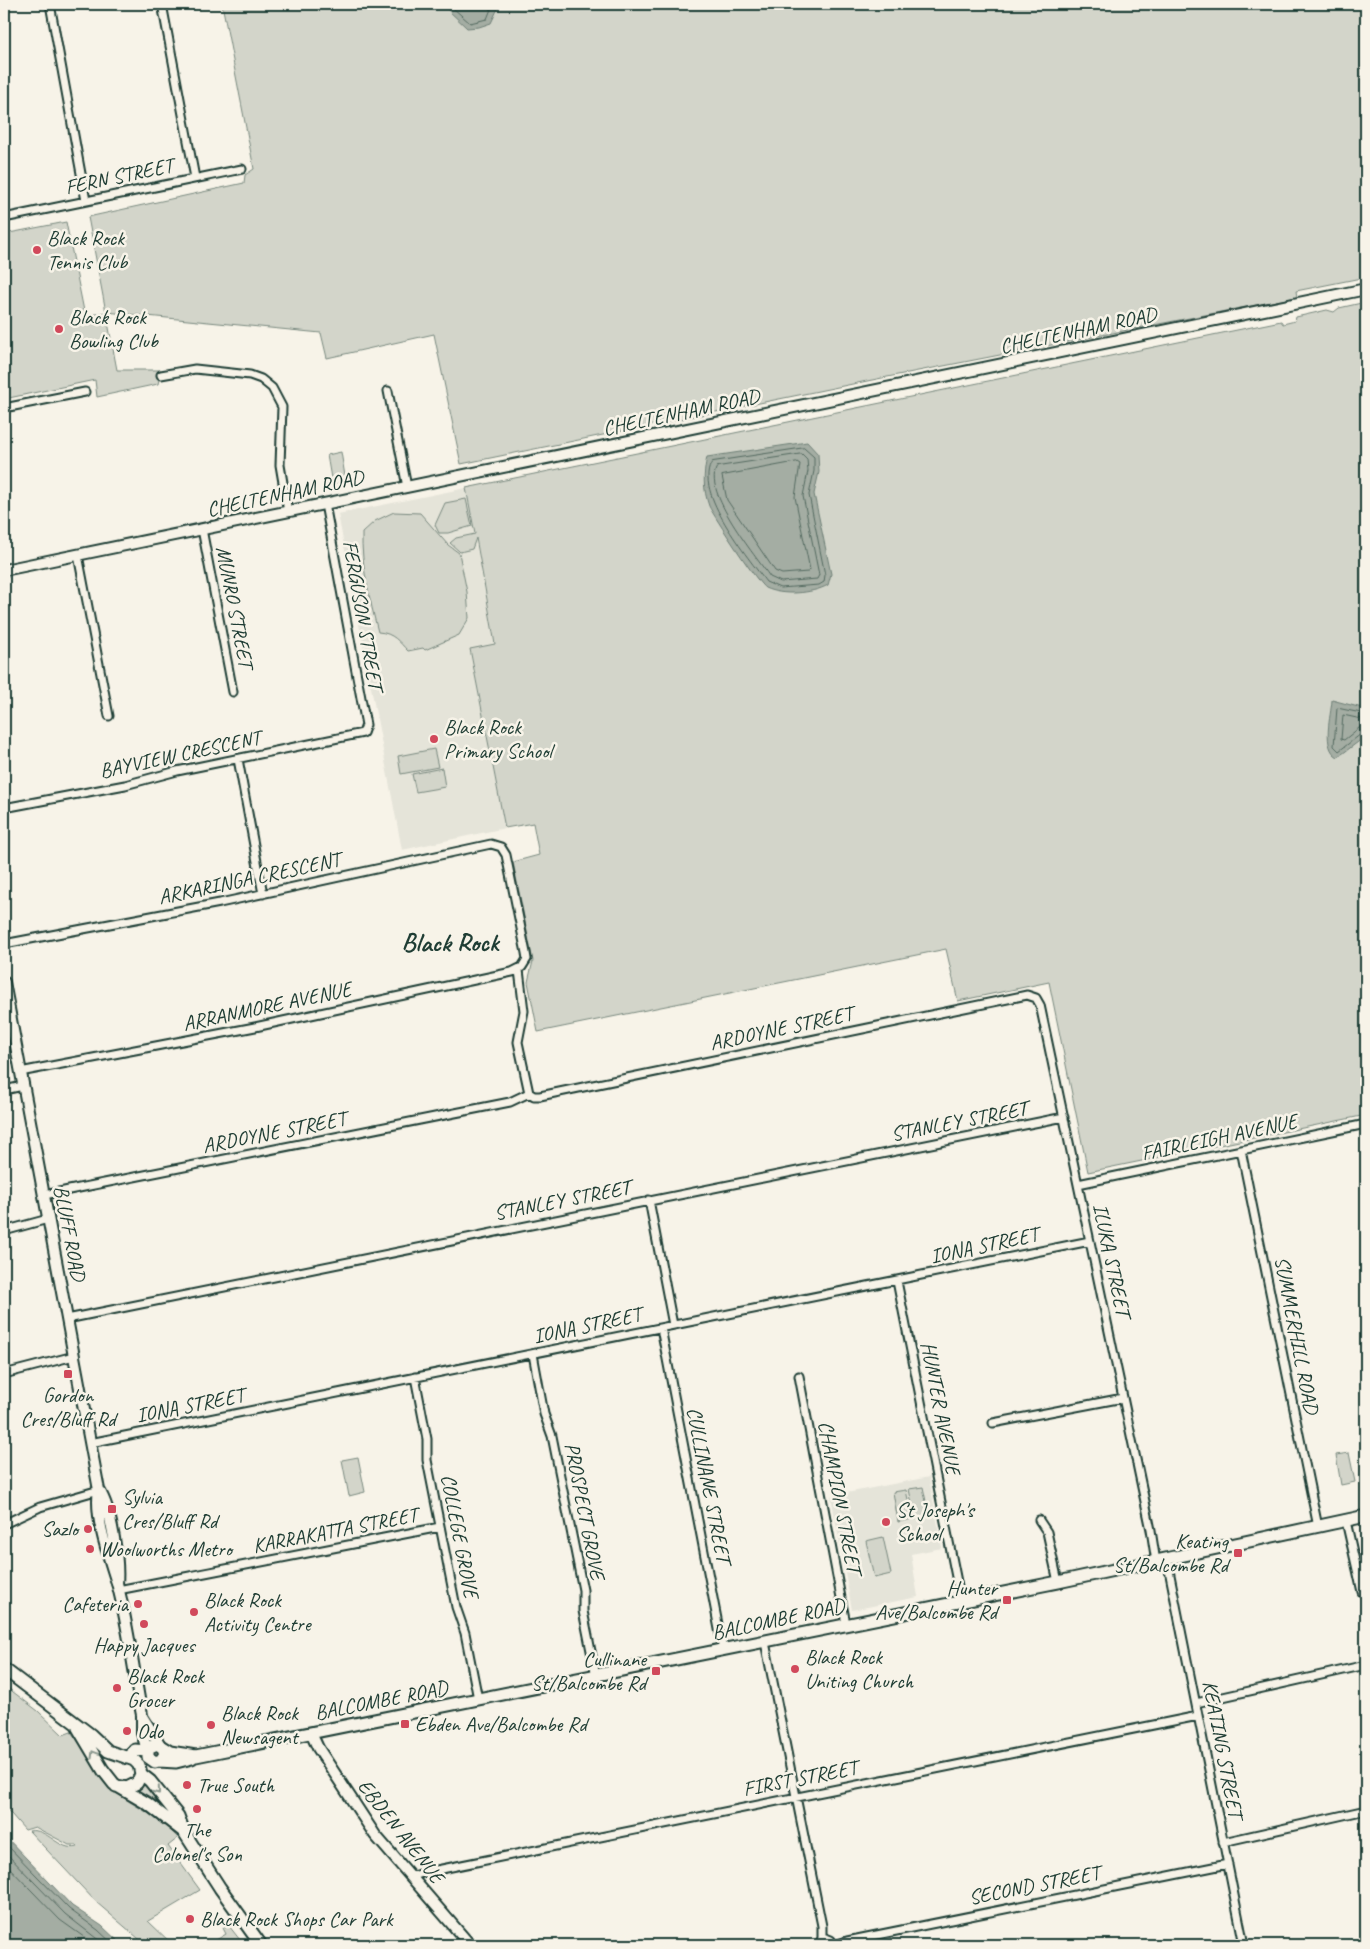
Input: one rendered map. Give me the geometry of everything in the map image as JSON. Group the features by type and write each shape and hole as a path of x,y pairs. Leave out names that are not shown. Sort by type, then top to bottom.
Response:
{"main road":[{"name":"BALCOMBE ROAD","path":"159,1761 185,1762 196,1756 962,1602 1366,1516"},
{"path":"4,1669 108,1751 126,1758 138,1763 141,1774 139,1782 132,1787 123,1788 115,1784 110,1773 112,1766 118,1760 126,1758 135,1750 147,1751"},
{"path":"76,1724 103,1770 115,1784 148,1804 184,1832"},
{"path":"141,1774 152,1772 165,1755 162,1747 152,1745 147,1751"},
{"name":"BALCOMBE ROAD","path":"162,1747 173,1753 196,1756"},
{"path":"147,1751 150,1760 159,1761"},
{"path":"141,1774 150,1781 176,1813 184,1832 242,1921 261,1945"}],"street":[{"path":"50,4 86,200"},
{"path":"162,4 195,178"},
{"name":"FERN STREET","path":"4,218 242,169"},
{"name":"CHELTENHAM ROAD","path":"4,570 1366,290"},
{"path":"161,375 195,369 250,375 261,379 272,388 282,407 280,475 288,512"},
{"path":"388,391 407,487"},
{"path":"4,408 85,392"},
{"name":"FERGUSON STREET","path":"325,504 366,725 363,733"},
{"name":"MUNRO STREET","path":"202,529 232,692"},
{"path":"78,555 109,716"},
{"name":"BAYVIEW CRESCENT","path":"4,808 363,733"},
{"path":"238,760 263,894"},
{"name":"ARKARINGA CRESCENT","path":"4,944 263,894 491,844 501,847 506,855 526,953 525,964 515,971"},
{"path":"515,971 524,1011 518,1042 531,1094"},
{"name":"ARRANMORE AVENUE","path":"20,1072 255,1027 515,971"},
{"name":"BLUFF ROAD","path":"4,982 99,1490 105,1501 117,1564 117,1587 142,1715 142,1733 147,1751"},
{"name":"ARDOYNE STREET","path":"44,1195 510,1102 521,1102 531,1094 540,1096 1027,995 1036,998"},
{"name":"ILUKA STREET","path":"1036,998 1040,1005 1151,1530 1161,1561"},
{"path":"4,1090 23,1086"},
{"name":"STANLEY STREET","path":"67,1319 1064,1117"},
{"name":"FAIRLEIGH AVENUE","path":"1078,1184 1366,1124"},
{"name":"SUMMERHILL ROAD","path":"1241,1150 1318,1527"},
{"path":"649,1200 673,1325"},
{"path":"4,1231 48,1219"},
{"name":"IONA STREET","path":"90,1443 1090,1241"},
{"name":"HUNTER AVENUE","path":"897,1280 962,1602"},
{"name":"CULLINANE STREET","path":"660,1328 723,1650"},
{"name":"PROSPECT GROVE","path":"533,1354 544,1414 552,1436 575,1552 582,1590 583,1611 596,1676"},
{"path":"4,1374 74,1356"},
{"name":"CHAMPION STREET","path":"799,1376 846,1624"},
{"name":"COLLEGE GROVE","path":"415,1377 427,1439 427,1460 440,1527 456,1607 465,1633 478,1699"},
{"path":"993,1424 1123,1398"},
{"path":"4,1524 40,1507 99,1490"},
{"path":"1039,1520 1047,1532 1058,1582"},
{"path":"1346,1521 1362,1592 1366,1591"},
{"name":"KARRAKATTA STREET","path":"117,1587 440,1527"},
{"name":"KEATING STREET","path":"1161,1561 1196,1703 1244,1945"},
{"path":"765,1642 822,1926 827,1942"},
{"path":"1196,1703 1366,1665"},
{"name":"BLUFF ROAD","path":"142,1715 151,1733 162,1747"},
{"name":"FIRST STREET","path":"411,1877 422,1873 1198,1716"},
{"name":"EBDEN AVENUE","path":"311,1733 318,1748 371,1829 470,1945"},
{"path":"1223,1842 1366,1810"},
{"name":"SECOND STREET","path":"812,1945 847,1940 1228,1864"}],"shaded area":[{"path":"222,4 1366,4 1366,277 1296,291 1297,297 877,379 461,464 434,334 327,358 321,333 106,312 88,217 244,183 245,175 254,169"},
{"name":"Black Rock Bowling Club","path":"66,222 85,316 106,312 117,370 161,370 158,384 97,397 95,380 4,399 4,234"},
{"path":"1366,302 1366,1115 1088,1172 1049,982 958,1001 946,949 538,1032 528,982 533,961 513,862 539,855 533,823 505,828 470,649 495,644 476,538 472,549 460,552 450,543 456,538 475,534 466,488 1281,321 1283,324 1295,321 1296,317 1327,310 1334,312 1339,308"},
{"path":"341,452 346,482 332,484 327,455"},
{"name":"Black Rock Primary School","path":"466,488 495,644 470,650 505,828 402,850 338,514"},
{"path":"466,499 472,526 448,533 439,533 435,525 445,503"},
{"path":"394,512 420,513 448,545 459,553 467,592 469,618 459,635 425,650 423,648 408,651 392,636 378,632 369,595 363,558 362,533 375,521"},
{"path":"434,749 438,767 401,774 398,756"},
{"path":"442,768 445,787 416,792 412,774"},
{"path":"1349,1453 1355,1482 1341,1485 1336,1455"},
{"path":"358,1457 365,1492 349,1496 342,1460"},
{"name":"St Joseph's School","path":"929,1477 942,1548 911,1554 918,1597 852,1610 831,1496"},
{"path":"923,1487 929,1516 915,1519 909,1489"},
{"path":"906,1490 912,1519 898,1522 893,1492"},
{"path":"883,1537 891,1574 874,1578 866,1541"},
{"path":"4,1685 38,1711 63,1735 71,1732 95,1770 111,1789 154,1817 178,1838 168,1846 200,1890 148,1921 173,1945 146,1945 96,1902 29,1831 42,1833 71,1848 78,1847 77,1845 69,1845 35,1827 25,1830 4,1806"},
{"path":"144,1782 168,1810 166,1811 134,1790"},
{"path":"229,1926 244,1945 208,1945 226,1934 223,1928"}],"water":[{"path":"447,4 500,4 491,23 467,28 448,10"},
{"path":"807,442 818,454 819,472 814,494 831,574 828,585 821,588 797,593 772,591 765,588 754,575 709,506 704,476 707,457"},
{"path":"1332,700 1366,709 1366,736 1338,757 1333,753 1328,739"},
{"path":"4,1835 72,1906 102,1926 122,1945 4,1945"}],"place":[{"name":"Black Rock Tennis Club","path":"37,250"},
{"name":"Black Rock Bowling Club","path":"59,329"},
{"name":"Black Rock Primary School","path":"434,739"},
{"name":"Gordon Cres/Bluff Rd","path":"68,1374"},
{"name":"Sylvia Cres/Bluff Rd","path":"112,1509"},
{"name":"St Joseph's School","path":"886,1522"},
{"name":"Sazlo","path":"88,1529"},
{"name":"Woolworths Metro","path":"90,1549"},
{"name":"Keating St/Balcombe Rd","path":"1238,1553"},
{"name":"Hunter Ave/Balcombe Rd","path":"1007,1600"},
{"name":"Cafeteria","path":"138,1604"},
{"name":"Black Rock Activity Centre","path":"194,1612"},
{"name":"Happy Jacques","path":"144,1624"},
{"name":"Black Rock Uniting Church","path":"795,1669"},
{"name":"Cullinane St/Balcombe Rd","path":"656,1671"},
{"name":"Black Rock Grocer","path":"117,1688"},
{"name":"Ebden Ave/Balcombe Rd","path":"405,1724"},
{"name":"Black Rock Newsagent","path":"211,1725"},
{"name":"Odo","path":"127,1731"},
{"name":"True South","path":"187,1785"},
{"name":"The Colonel's Son","path":"197,1809"},
{"name":"Black Rock Shops Car Park","path":"190,1919"}],"district":[{"name":"Black Rock","path":"450,942"}]}
